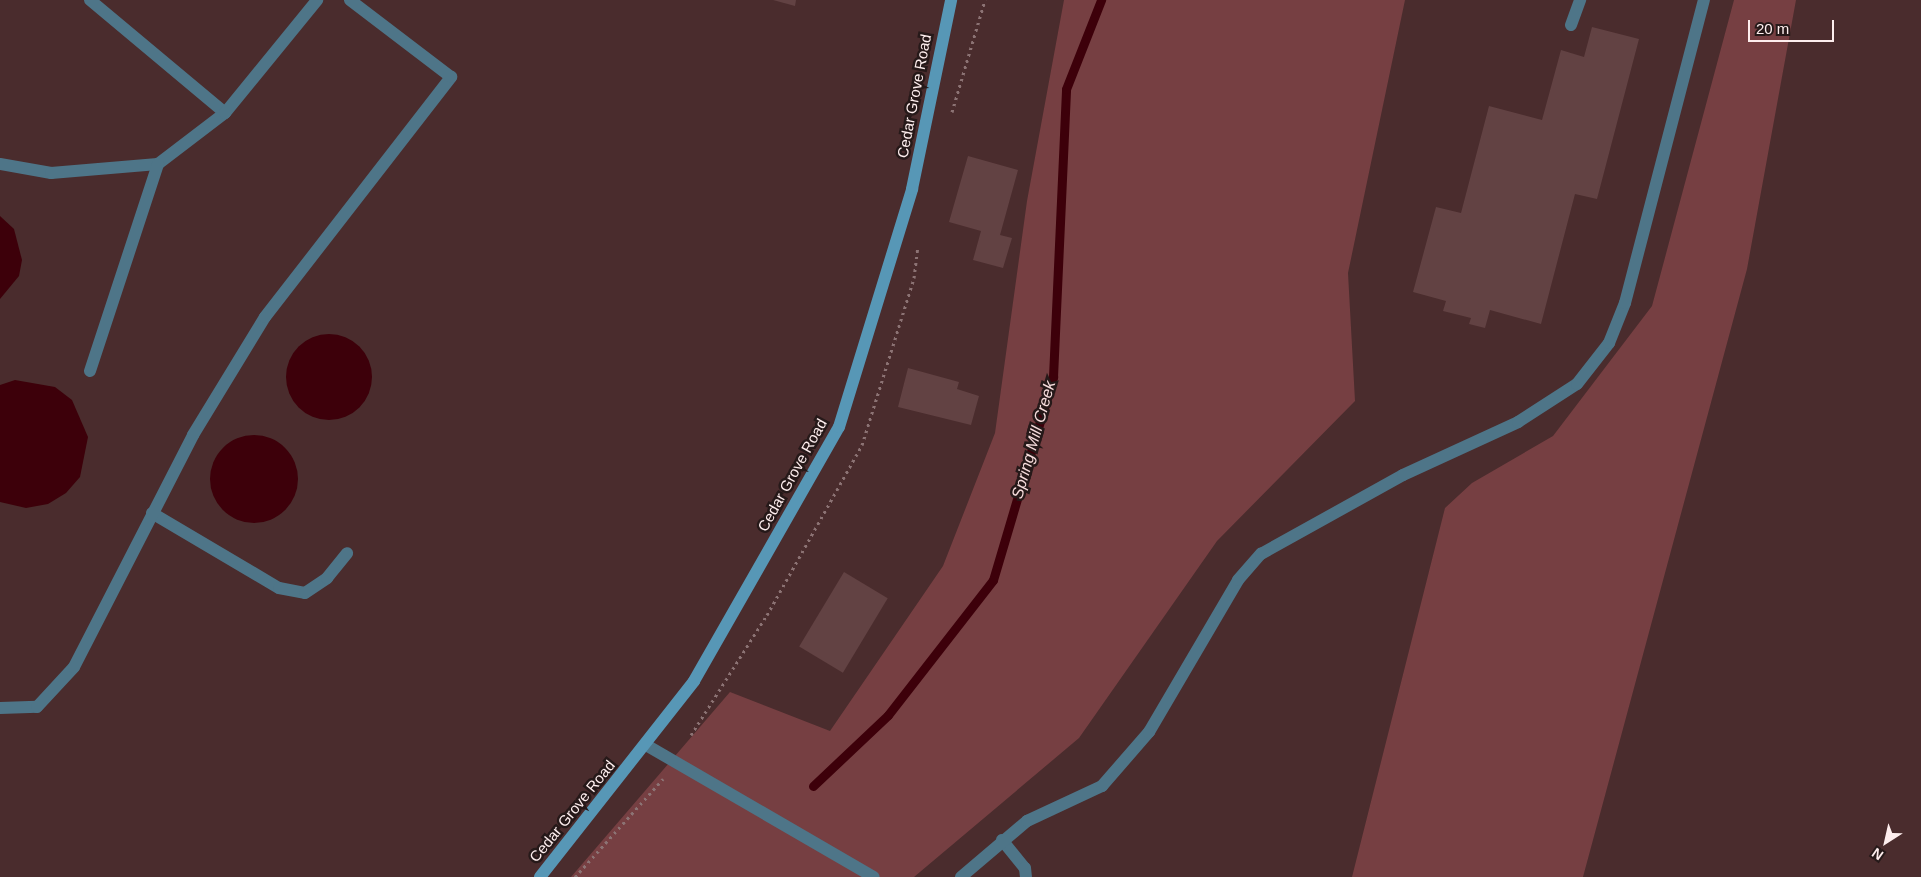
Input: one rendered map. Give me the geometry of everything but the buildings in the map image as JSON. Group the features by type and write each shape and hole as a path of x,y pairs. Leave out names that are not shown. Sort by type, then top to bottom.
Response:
{"street":[{"name":"Cedar Grove Road","path":"540,877 646,745 694,681 839,427 912,189 952,0"}],"lane":[{"path":"90,0 226,113"},
{"path":"0,164 51,173 158,164 226,113 317,0"},
{"path":"0,708 37,707 74,667 193,435 264,317 451,77 350,0"},
{"path":"1571,25 1580,0"},
{"path":"962,877 1002,840 1027,821 1102,786 1149,732 1238,580 1261,554 1410,471 1518,422 1577,384 1609,343 1625,303 1704,0"},
{"path":"90,372 158,164"},
{"path":"152,513 278,588 305,593 326,578 347,553"},
{"path":"646,745 874,877"},
{"path":"1002,840 1025,868 1026,877"}],"path":[{"path":"575,877 663,780"}],"shaded area":[{"path":"1064,0 1405,0 1348,273 1355,401 1217,541 1079,738 914,877 571,877 730,692 830,731 943,566 995,433 1027,201"},
{"path":"1734,0 1796,0 1747,269 1583,877 1352,877 1445,508 1472,483 1553,436 1652,306"},
{"path":"0,216 14,229 22,260 19,276 0,299"},
{"path":"321,334 337,334 346,337 360,346 369,360 372,377 369,394 360,408 346,417 337,420 321,420 305,413 293,401 286,385 286,369 293,353 305,341"},
{"path":"15,380 55,387 72,400 88,437 80,477 66,493 48,504 26,508 0,502 0,385"},
{"path":"245,435 263,435 279,442 291,454 298,470 298,488 291,504 279,516 263,523 245,523 229,516 217,504 210,488 210,470 217,454 229,442"}],"waterway":[{"name":"Spring Mill Creek","path":"813,786 888,715 993,580 1053,377 1066,89 1101,0"}]}
